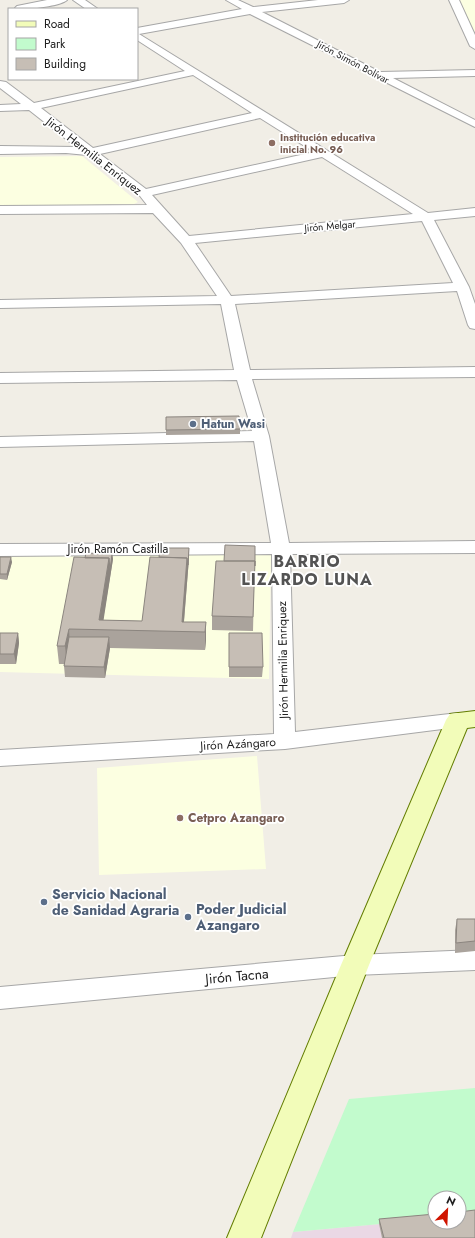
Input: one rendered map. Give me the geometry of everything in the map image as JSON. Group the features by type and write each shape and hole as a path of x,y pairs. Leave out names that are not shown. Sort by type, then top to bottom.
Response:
{"street":[{"path":"20,8 62,0"},
{"path":"78,0 91,8"},
{"name":"Jirón Simón Bolívar","path":"231,0 254,10 377,75 475,124"},
{"path":"138,31 254,10 344,0"},
{"path":"454,0 475,46"},
{"path":"138,37 426,217 462,287 475,325"},
{"path":"0,108 31,107 194,72"},
{"path":"377,75 475,73"},
{"name":"Jirón Hermilia Enriquez","path":"2,84 144,193 156,209 186,240 227,300 243,375 261,436 281,548 285,741"},
{"path":"0,150 66,149 91,152 261,114"},
{"path":"144,193 325,154"},
{"path":"0,210 156,209"},
{"name":"Jirón Melgar","path":"186,240 475,212"},
{"path":"0,304 227,300 462,287"},
{"path":"0,378 475,372"},
{"path":"0,442 261,436"},
{"name":"Jirón Ramón Castilla","path":"0,550 475,547"},
{"path":"244,1238 355,965 466,720"},
{"name":"Jirón Azángaro","path":"0,758 285,741 466,720"},
{"name":"Jirón Tacna","path":"0,998 355,965 475,960"}],"shaded area":[{"path":"459,0 475,0 475,33"},
{"path":"82,156 138,202 134,204 0,207 0,157"},
{"path":"271,552 269,679 0,672 0,556"},
{"name":"Cetpro Azangaro","path":"257,756 266,869 99,875 97,768"},
{"path":"379,1224 382,1238 291,1238 293,1232"}],"green space":[{"path":"475,1088 475,1215 467,1216 467,1190 427,1190 427,1220 293,1232 349,1099"}],"building":[{"path":"239,416 240,429 166,430 166,417"},
{"path":"225,545 255,546 255,561 224,561"},
{"path":"160,548 189,548 188,565 187,558 159,557"},
{"path":"86,553 112,554 110,570 109,558 85,558"},
{"path":"0,557 11,557 7,574 0,574"},
{"path":"74,557 109,558 99,620 142,621 150,557 187,558 182,622 206,622 205,632 69,629 65,646 57,646"},
{"path":"216,561 255,561 253,617 212,616"},
{"path":"0,633 18,633 14,654 0,654"},
{"path":"229,633 262,633 263,667 229,667"},
{"path":"69,637 109,637 104,667 64,666"},
{"path":"457,919 475,919 475,941 456,943"},
{"path":"475,1210 475,1238 384,1238 379,1219 427,1215 427,1230 467,1230 467,1211"}],"place":[{"name":"Institución educativa inicial No. 96","path":"272,143"},
{"name":"Hatun Wasi","path":"193,424"},
{"name":"Cetpro Azangaro","path":"180,818"},
{"name":"Servicio Nacional de Sanidad Agraria","path":"44,902"},
{"name":"Poder Judicial Azangaro","path":"188,917"}],"district":[{"name":"BARRIO LIZARDO LUNA","path":"307,570"}]}
